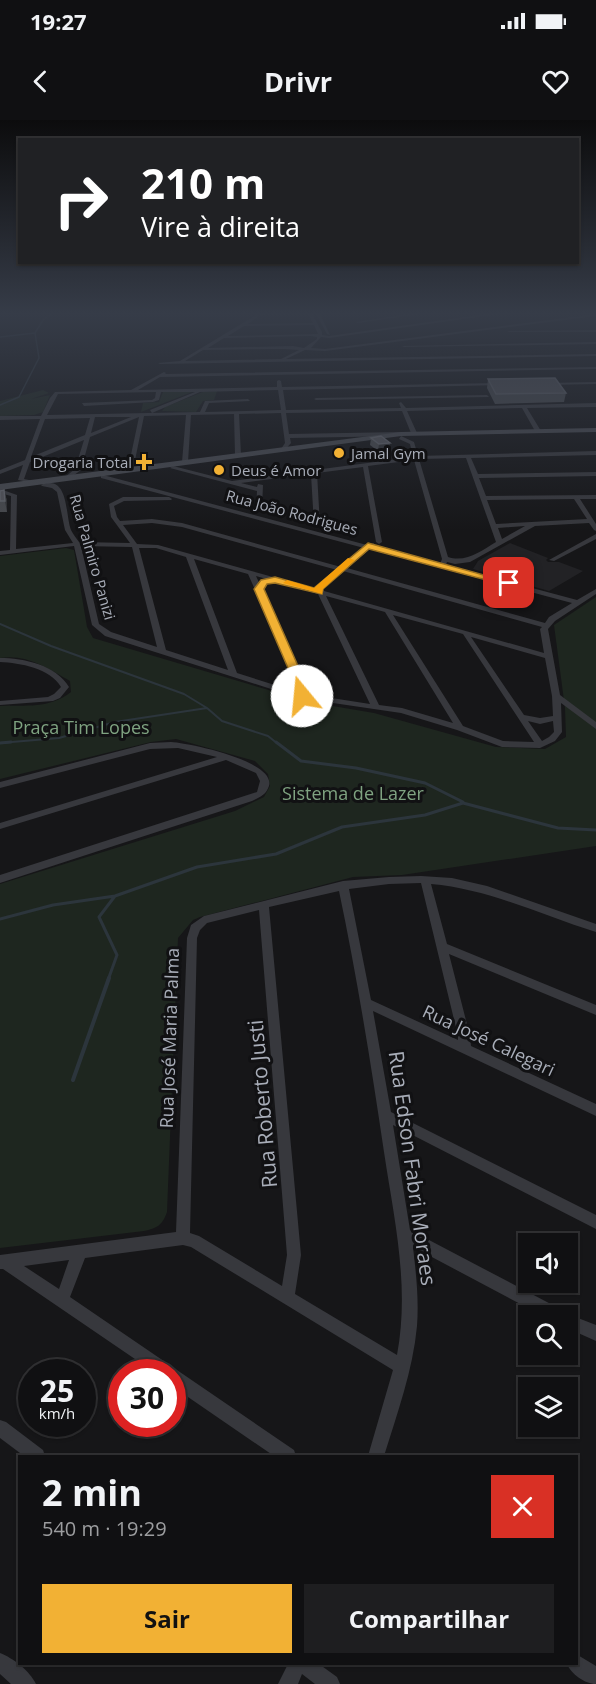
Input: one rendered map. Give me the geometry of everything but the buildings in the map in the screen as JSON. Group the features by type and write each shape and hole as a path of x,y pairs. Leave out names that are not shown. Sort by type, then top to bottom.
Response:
{"main road":[{"path":"415,438 538,431 596,432"},
{"path":"0,490 32,482 103,477 289,446 401,436 415,438 596,432"},
{"path":"186,462 311,449 401,436"},
{"path":"289,446 311,449"},
{"path":"72,480 92,474 132,471"},
{"path":"0,490 132,471"}],"street":[{"path":"133,391 143,385"},
{"path":"215,388 221,385"},
{"path":"280,385 289,446"},
{"path":"2,471 142,414 215,388 480,385 493,407"},
{"path":"556,385 561,391"},
{"path":"394,386 415,438 416,457 439,562"},
{"path":"313,388 318,411"},
{"path":"248,389 249,412"},
{"path":"32,482 22,481 23,474 44,416 55,394 205,390"},
{"path":"84,404 153,401 158,399 159,391"},
{"path":"81,416 88,392"},
{"path":"316,399 487,396"},
{"path":"426,397 432,409"},
{"path":"567,398 573,406"},
{"path":"202,413 207,402 248,400"},
{"path":"0,418 596,405"},
{"path":"160,407 157,410 165,414"},
{"path":"524,407 538,431"},
{"path":"236,412 238,455"},
{"path":"189,413 186,462 193,470 200,475 260,490"},
{"path":"139,486 126,479 132,471 142,414"},
{"path":"92,474 78,470 93,415"},
{"path":"118,415 128,417 128,420"},
{"path":"119,424 131,424 138,427"},
{"path":"90,426 108,428"},
{"path":"287,436 401,436"},
{"path":"65,446 84,448"},
{"path":"33,448 51,451"},
{"path":"231,483 416,457 596,453"},
{"path":"468,456 500,543"},
{"path":"186,462 200,475"},
{"path":"365,464 380,545"},
{"name":"Rua Palmiro Panizi","path":"60,491 72,480 78,470"},
{"path":"2,471 23,474"},
{"path":"314,472 317,529"},
{"path":"476,476 596,474"},
{"name":"Rua João Rodrigues","path":"103,477 307,530 317,529 368,546"},
{"path":"259,517 261,479"},
{"name":"Rua Palmiro Panizi","path":"44,485 54,486 60,491 68,530 77,544 96,626 101,630 143,645"},
{"path":"0,490 14,495 13,551"},
{"path":"144,498 156,491"},
{"path":"576,497 596,529"},
{"path":"485,498 596,497"},
{"path":"162,651 135,545 118,523 112,511 113,502 144,498 190,500"},
{"path":"246,514 259,509"},
{"path":"118,523 152,521 182,525 545,625"},
{"path":"494,526 523,527 534,524 591,521"},
{"path":"439,562 468,561 523,527"},
{"path":"552,560 596,536"},
{"path":"0,553 77,544 156,546 388,613 548,656"},
{"path":"375,706 319,592 319,588 368,546 380,545 577,602"},
{"path":"189,555 233,673"},
{"path":"466,571 468,561"},
{"path":"194,570 198,566 213,562"},
{"path":"455,562 466,571"},
{"path":"251,573 297,675 302,696"},
{"path":"259,589 264,582 275,580"},
{"path":"545,625 596,591"},
{"path":"326,606 332,601 343,599"},
{"path":"388,613 460,728"},
{"path":"397,628 403,622 414,620"},
{"path":"143,645 302,696 375,706 430,718 502,744 540,745 552,739 558,732 556,696 545,625"},
{"path":"466,634 540,745"},
{"path":"143,645 157,636"},
{"path":"476,650 490,641"},
{"path":"213,667 225,656"},
{"path":"0,660 24,662 56,676 65,687 57,696 50,699 0,702"},
{"path":"283,689 297,675"},
{"path":"556,696 596,726"},
{"path":"430,718 438,713 444,704"},
{"path":"521,717 540,721 558,718"},
{"path":"0,785 150,746 180,745 256,768 264,776 265,783 260,794 0,879"},
{"path":"194,749 198,753 199,765"},
{"path":"0,826 224,758"},
{"path":"425,880 464,1036 465,1049"},
{"name":"Rua José Maria Palma","path":"183,1238 192,938 195,928 204,920 344,885 425,880 453,882 479,888 596,928"},
{"name":"Rua Edson Fabri Moraes","path":"344,885 367,1003 403,1234 410,1324 402,1367 376,1455"},
{"name":"Rua Roberto Justi","path":"264,906 294,1255 286,1298"},
{"path":"442,946 596,1010"},
{"name":"Rua José Calegari","path":"367,1003 596,1110"},
{"path":"385,1115 596,1222"},
{"path":"403,1234 538,1305"},
{"path":"3,1262 183,1238 194,1241 402,1367"},
{"path":"62,1300 80,1251"},
{"path":"3,1262 148,1359"},
{"path":"578,1325 596,1333"},
{"path":"186,1386 287,1455"},
{"path":"0,1428 36,1455"},
{"path":"0,1662 26,1684"},
{"path":"288,1684 297,1665"},
{"path":"305,1665 330,1684"},
{"path":"577,1665 596,1678"}],"shaded area":[{"path":"510,543 548,558 546,560 548,562 559,562 583,571 549,591 473,569 478,561"}],"green space":[{"path":"43,390 49,393 31,399 50,395 43,412 34,415 0,416 0,401"},
{"path":"217,391 214,400 203,401 196,412 162,411 165,407 203,392"},
{"path":"163,392 192,392 141,412 143,403 159,402"},
{"path":"66,548 74,550 87,627 93,638 309,702 374,713 496,747 545,749 566,737 565,708 554,625 596,597 596,846 402,875 353,877 193,920 178,938 167,1212 163,1220 156,1227 144,1231 0,1248 0,884 235,811 264,797 270,786 268,774 255,761 176,739 151,742 0,779 0,706 46,704 71,692 70,681 45,667 19,658 0,658 0,556"}],"waterway":[{"path":"0,405 19,397 25,385"},
{"path":"0,624 51,646 184,694 207,708"},
{"path":"11,742 0,743 59,738 115,722 207,708"},
{"path":"207,708 222,721 268,736 278,744"},
{"path":"276,742 301,761 356,768 425,783 463,802"},
{"path":"115,896 197,867 276,854 342,827 425,815 463,803 558,828 596,830"},
{"path":"0,919 53,905 115,896"},
{"path":"108,980 117,955 99,917 115,896"},
{"path":"73,1080 109,978"}],"slow traffic":[{"path":"287,583 319,592 319,588 351,560"}],"place":[{"name":"Jamal Gym","path":"339,453"},
{"name":"Drogaria Total","path":"144,462"},
{"name":"Deus é Amor","path":"219,470"}],"route":[{"path":"302,696 297,675 259,589 264,582 275,580 319,592 319,588 368,546 509,583"}],"park label":[{"name":"Praça Tim Lopes","path":"81,727"},
{"name":"Sistema de Lazer","path":"353,793"}]}
